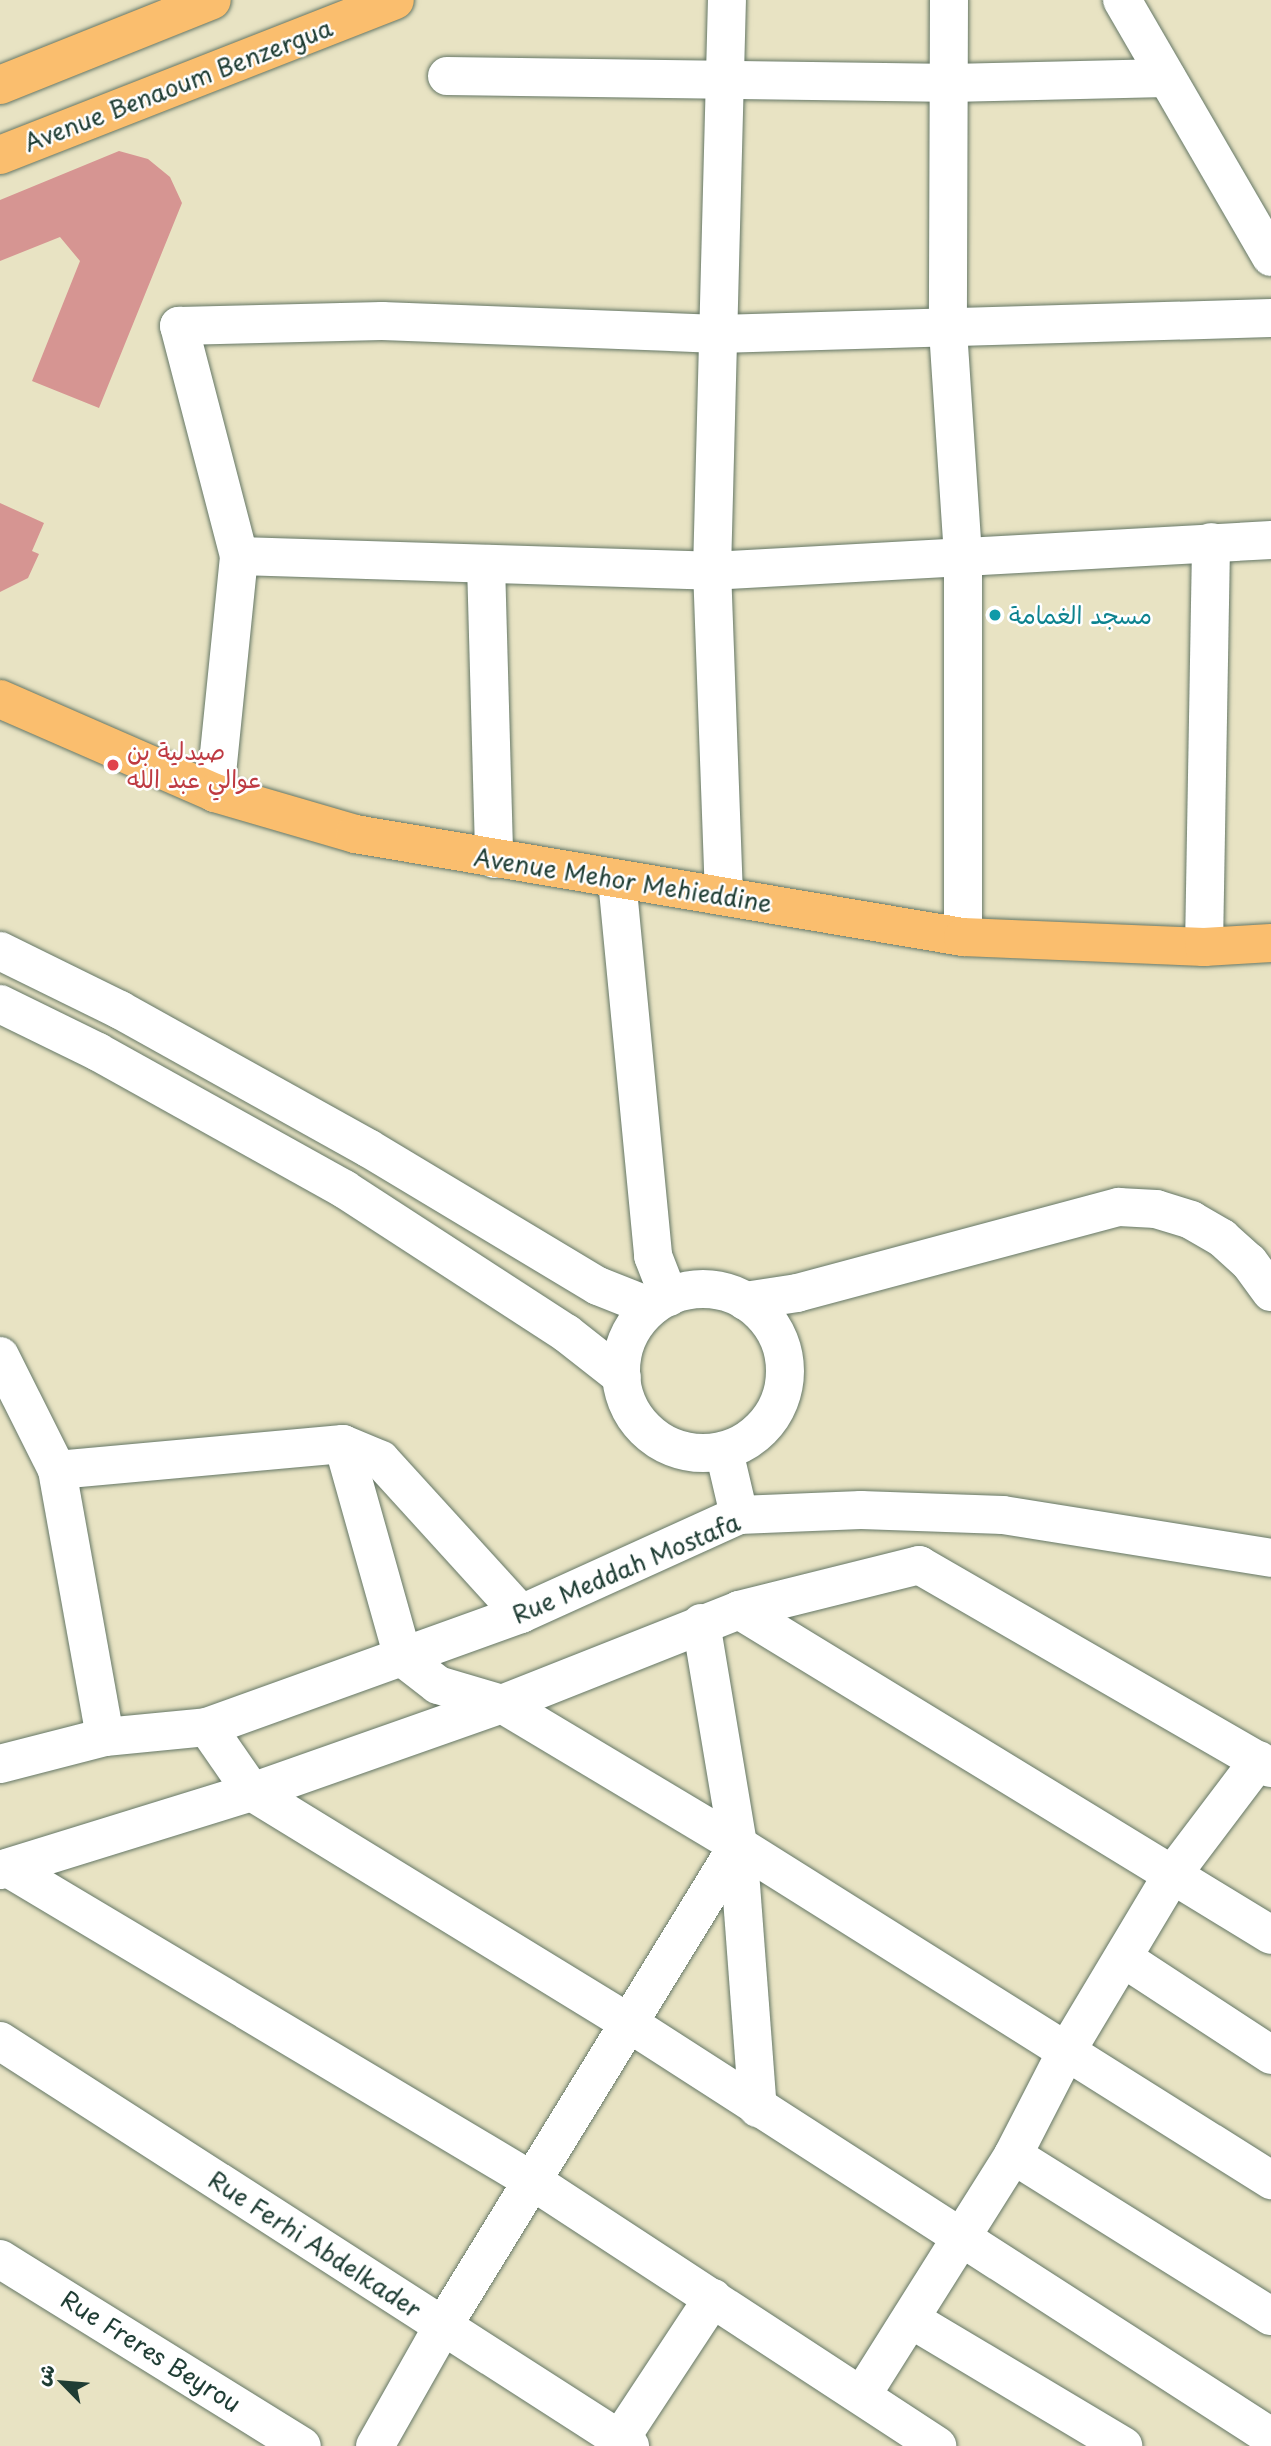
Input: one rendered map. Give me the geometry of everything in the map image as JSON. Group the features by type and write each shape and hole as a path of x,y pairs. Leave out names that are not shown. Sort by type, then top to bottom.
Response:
{"main road":[{"path":"0,85 212,0"},
{"name":"Avenue Benaoum Benzergua","path":"0,155 395,0"},
{"name":"Avenue Mehor Mehieddine","path":"0,699 215,793 355,834 963,937 1204,947 1271,943"}],"street":[{"path":"724,896 712,571 727,0"},
{"path":"949,0 948,330 963,557 963,937"},
{"path":"1122,0 1271,257"},
{"path":"447,76 950,83 1167,78"},
{"path":"215,793 239,556 179,326 382,321 718,334 948,330 1271,318"},
{"path":"239,556 712,571 1271,540"},
{"path":"1204,947 1211,542"},
{"path":"486,564 494,859"},
{"path":"0,951 120,1010 368,1148 598,1286 660,1302 708,1290 745,1301 764,1316 777,1336 784,1383 764,1426 724,1451 700,1454 677,1449 655,1438 638,1422 622,1377 628,1339 660,1302 653,1256 617,880"},
{"path":"0,1004 98,1052 344,1189 566,1332 622,1377"},
{"path":"745,1301 797,1293 1119,1207 1156,1209 1212,1232 1249,1262 1271,1292"},
{"path":"1,1361 57,1470 105,1737"},
{"path":"57,1470 343,1444 381,1460 521,1614"},
{"path":"343,1444 403,1658 438,1685 502,1704 738,1845 1271,2180"},
{"path":"724,1451 739,1515"},
{"name":"Rue Meddah Mostafa","path":"0,1764 105,1737 207,1727 521,1614 739,1515 861,1510 1003,1515 1271,1558"},
{"path":"4,1869 252,1792 502,1704 739,1610 919,1565 1265,1764 1172,1875 1066,2052 1013,2155 958,2238 912,2320 862,2395"},
{"path":"739,1610 1271,1935"},
{"path":"701,1623 738,1845 758,2108"},
{"path":"207,1727 252,1792 630,2024 958,2238 1271,2437"},
{"path":"375,2446 443,2326 534,2182 738,1845"},
{"path":"4,1869 534,2182 937,2446"},
{"path":"1123,1958 1271,2054"},
{"name":"Rue Ferhi Abdelkader","path":"0,2041 625,2443"},
{"path":"1013,2155 1271,2316"},
{"name":"Rue Freres Beyrou","path":"0,2259 302,2446"},
{"path":"625,2443 713,2298"},
{"path":"912,2320 1122,2446"}],"building":[{"path":"119,151 148,159 170,177 182,203 99,408 32,381 80,261 60,237 0,261 0,200"},
{"path":"0,503 44,523 32,551 39,554 28,578 0,592"}],"place":[{"name":"مسجد الغمامة","path":"995,615"},
{"name":"صيدلية بن عوالي عبد الله","path":"113,765"}]}
